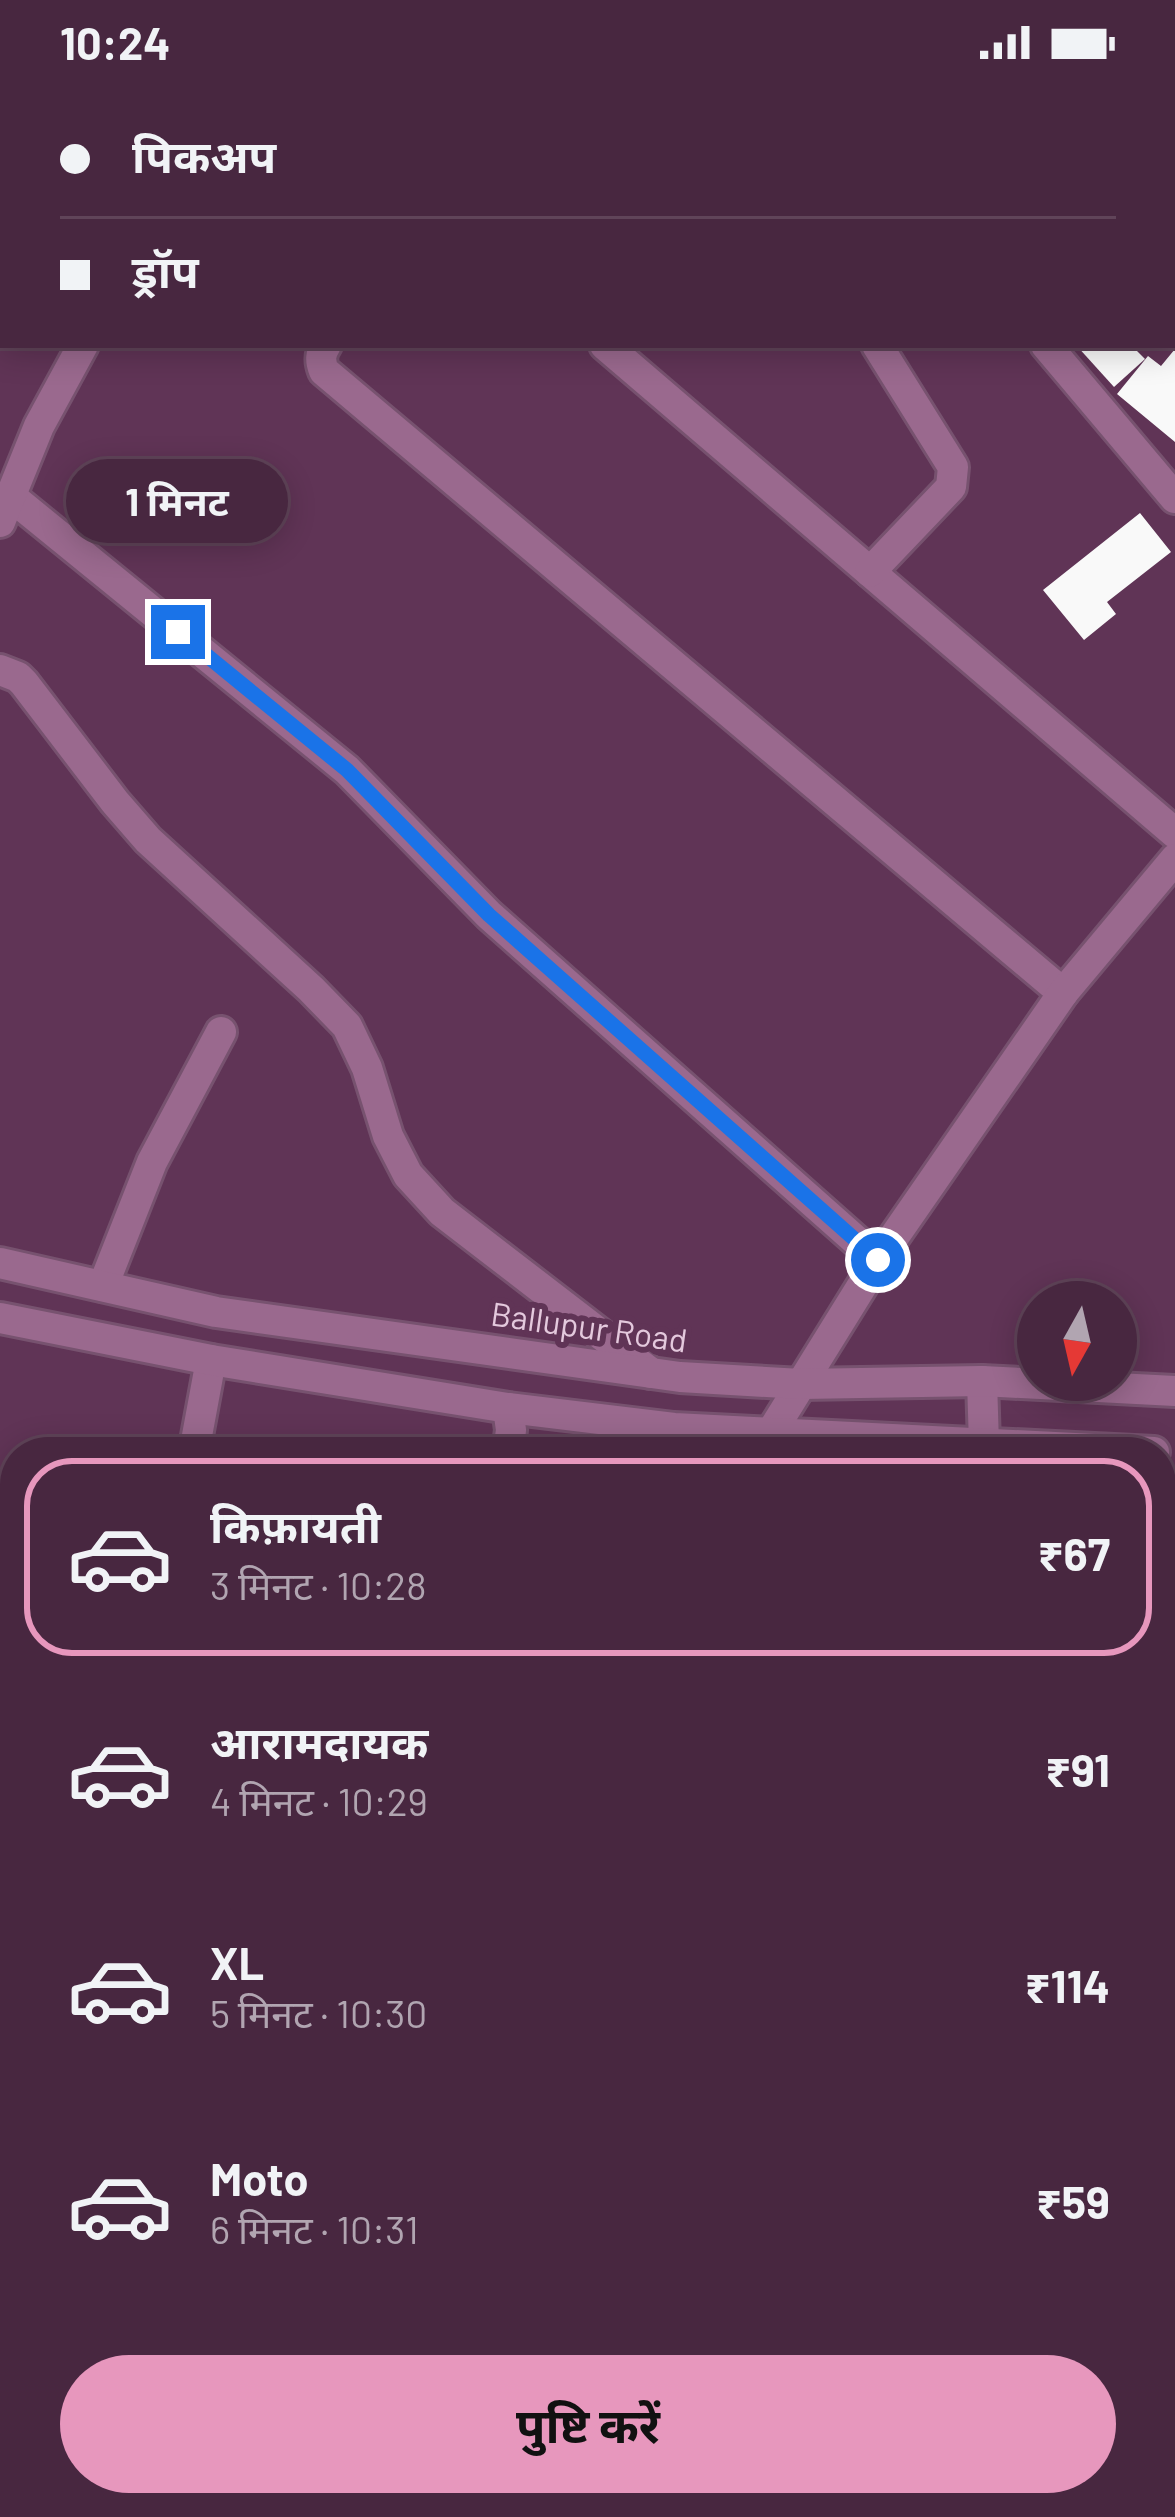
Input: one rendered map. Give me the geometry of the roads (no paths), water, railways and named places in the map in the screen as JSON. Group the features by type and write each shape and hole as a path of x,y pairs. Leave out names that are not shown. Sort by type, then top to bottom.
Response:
{"street":[{"path":"81,348 39,426 4,508 347,770 489,915 878,1260"},
{"path":"325,348 324,370 1063,993"},
{"path":"609,348 1175,833"},
{"path":"871,572 951,487 953,467 880,348"},
{"path":"1049,348 1175,498"},
{"path":"0,670 24,683 148,840 347,1026 407,1175 442,1212 651,1373"},
{"path":"772,1431 878,1260 1063,993 1175,860"},
{"path":"103,1286 152,1162 221,1032"},
{"name":"Ballupur Road","path":"0,1263 216,1312 651,1373 801,1384 982,1382 1175,1391"},
{"path":"0,1318 211,1360 508,1408 674,1428 848,1437"},
{"path":"197,1437 211,1360"},
{"path":"982,1382 987,1437"},
{"path":"508,1408 510,1437"}]}
